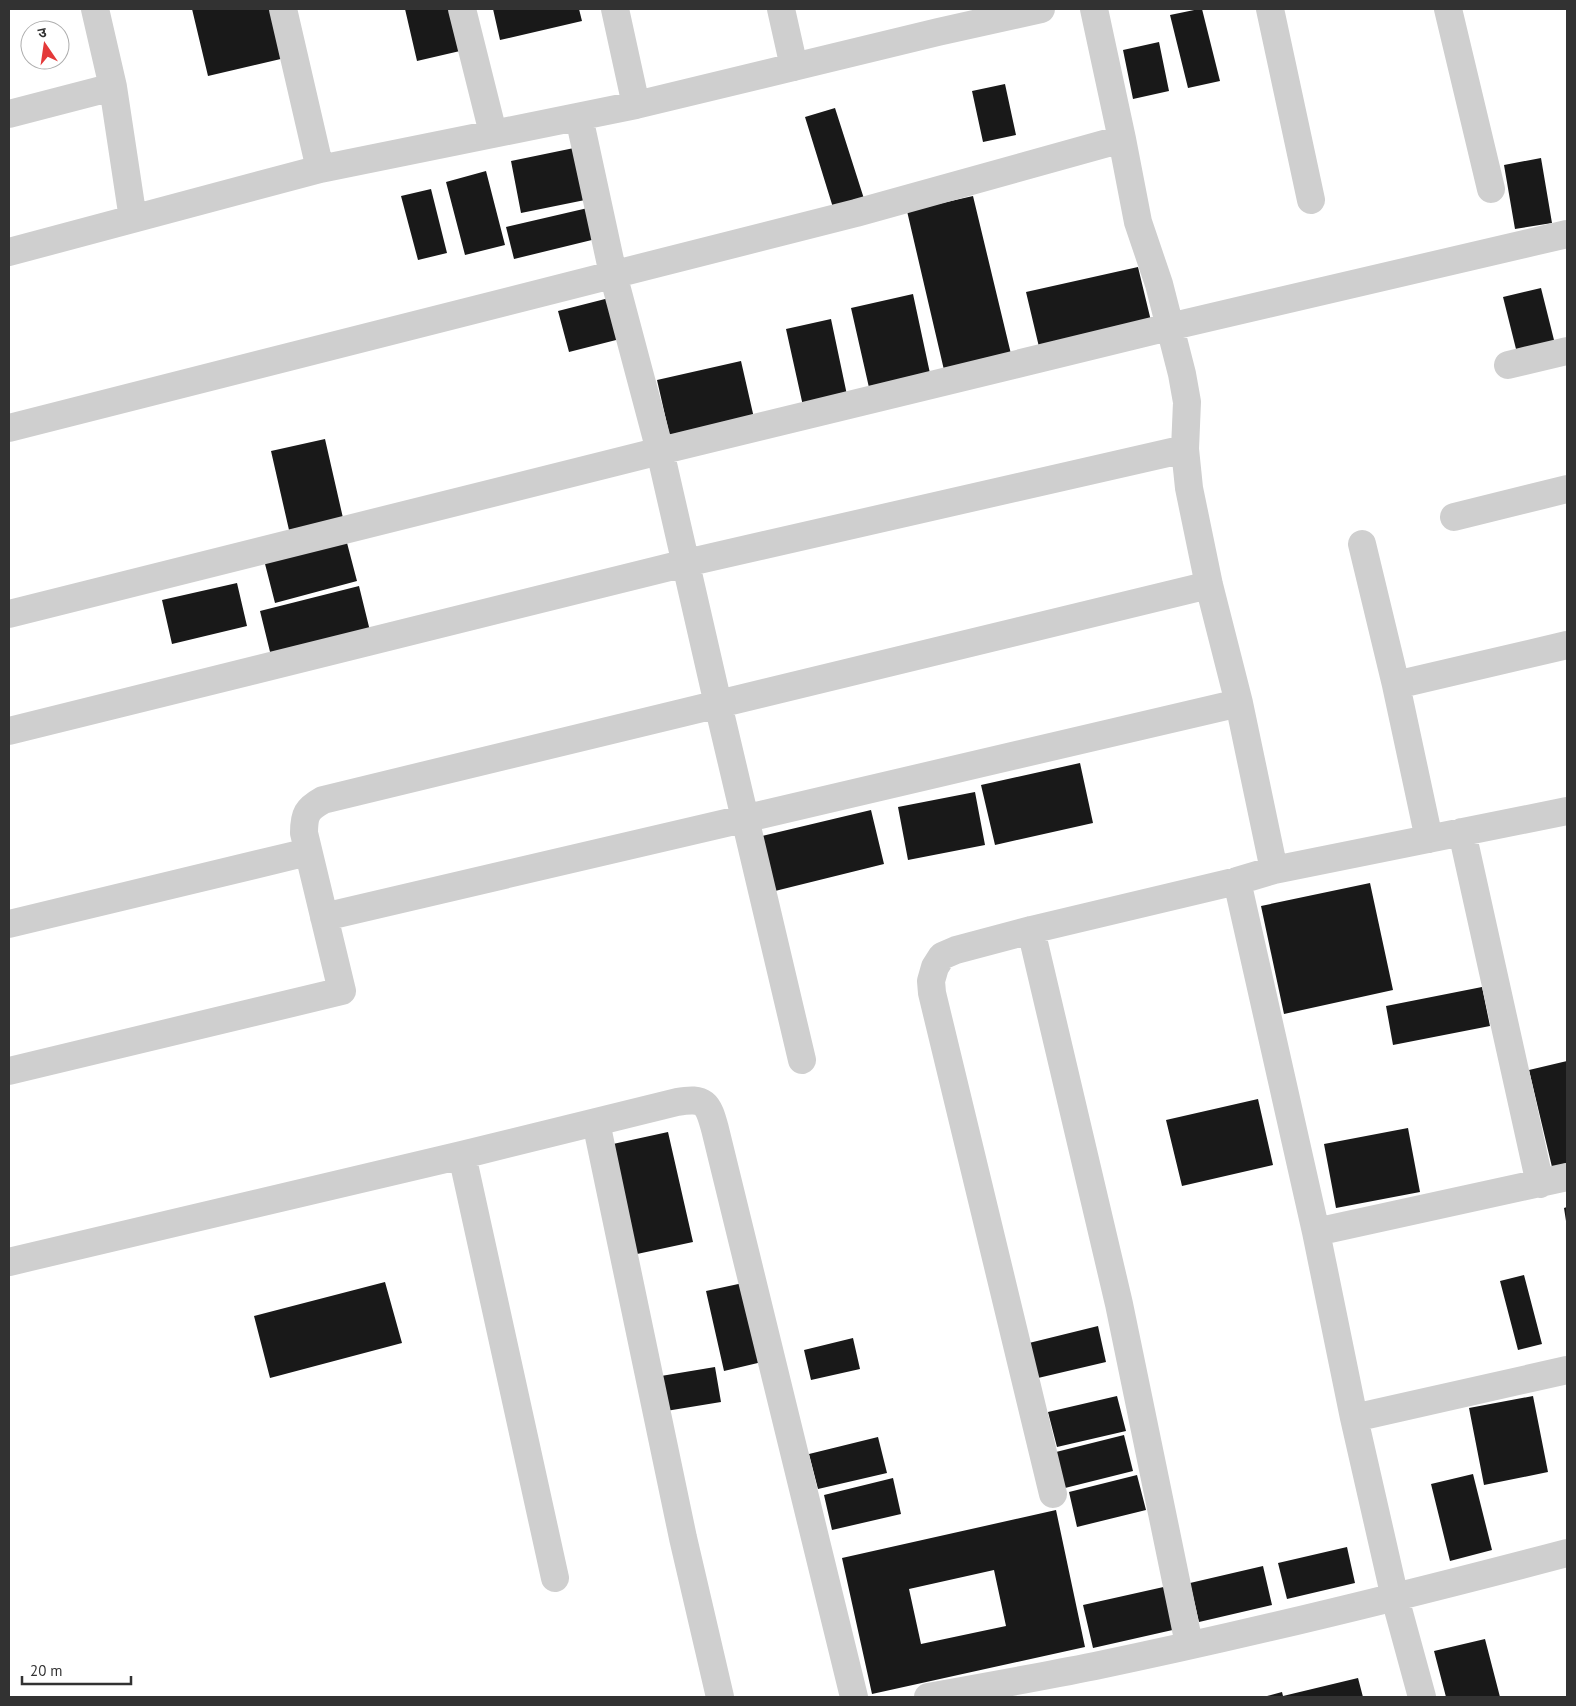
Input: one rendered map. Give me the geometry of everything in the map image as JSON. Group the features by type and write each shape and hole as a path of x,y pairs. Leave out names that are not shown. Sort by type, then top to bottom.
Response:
{"street":[{"path":"95,9 112,87 132,219"},
{"path":"283,9 320,169"},
{"path":"462,9 493,133"},
{"path":"615,9 636,105"},
{"path":"781,9 794,67"},
{"path":"9,252 320,169 636,105 794,67 936,20 1041,9"},
{"path":"1094,9 1138,222 1159,284 1182,374 1187,402 1186,449 1188,488 1209,585 1239,703 1274,870"},
{"path":"1270,9 1311,200"},
{"path":"1448,9 1491,189"},
{"path":"9,114 112,87"},
{"path":"579,117 613,274 660,451 802,1060"},
{"path":"9,428 856,213 1122,139"},
{"path":"9,614 660,451 1169,327 1567,234"},
{"path":"1508,365 1567,351"},
{"path":"9,731 686,563 1186,449"},
{"path":"1454,517 1567,489"},
{"path":"1362,544 1396,685 1429,839"},
{"path":"9,1071 342,991 304,833 304,820 307,811 323,800 1209,585"},
{"path":"1396,685 1567,645"},
{"path":"324,917 1239,703"},
{"path":"1053,1494 932,993 931,981 935,966 942,956 956,950 1031,930 1237,881 1274,870 1567,811"},
{"path":"1462,832 1540,1184"},
{"path":"9,924 308,852"},
{"path":"1237,881 1316,1232 1354,1418 1395,1598 1422,1697"},
{"path":"1031,930 1119,1304 1189,1644"},
{"path":"9,1262 688,1100 698,1100 706,1104 710,1112 854,1697"},
{"path":"596,1122 682,1538 720,1697"},
{"path":"462,1155 554,1578"},
{"path":"1316,1232 1567,1177"},
{"path":"1354,1418 1567,1370"},
{"path":"928,1697 1095,1666 1395,1598 1567,1553"}],"building":[{"path":"192,9 273,9 285,58 208,76"},
{"path":"405,9 451,9 460,51 417,61"},
{"path":"493,9 579,9 582,21 500,40"},
{"path":"1202,9 1220,81 1188,88 1170,15"},
{"path":"1159,42 1169,91 1133,99 1123,50"},
{"path":"1005,84 1016,135 983,142 972,91"},
{"path":"835,108 866,205 835,214 805,117"},
{"path":"574,148 585,200 521,213 511,161"},
{"path":"1541,158 1552,223 1515,229 1504,165"},
{"path":"486,171 505,245 465,255 446,182"},
{"path":"431,189 447,253 418,260 401,196"},
{"path":"973,196 1011,354 944,370 907,211"},
{"path":"592,207 600,238 514,259 506,227"},
{"path":"1138,267 1151,321 1039,347 1026,292"},
{"path":"1541,288 1556,348 1518,357 1503,297"},
{"path":"913,294 931,378 870,392 851,308"},
{"path":"609,298 620,339 569,352 558,311"},
{"path":"831,319 847,395 803,406 786,329"},
{"path":"741,361 754,418 670,437 657,380"},
{"path":"325,439 343,518 289,530 271,451"},
{"path":"346,539 357,581 275,603 264,560"},
{"path":"237,583 247,626 172,644 162,600"},
{"path":"359,586 371,635 272,660 260,611"},
{"path":"1080,763 1093,823 995,845 981,785"},
{"path":"975,792 985,845 908,860 898,807"},
{"path":"871,810 884,864 775,891 762,836"},
{"path":"1370,883 1393,990 1284,1014 1261,906"},
{"path":"1482,987 1490,1026 1393,1045 1386,1006"},
{"path":"1567,1061 1567,1163 1552,1167 1529,1070"},
{"path":"1258,1099 1273,1165 1182,1186 1166,1120"},
{"path":"1408,1128 1420,1192 1336,1208 1324,1144"},
{"path":"668,1132 693,1242 637,1254 613,1144"},
{"path":"1567,1207 1567,1221 1566,1221 1564,1208"},
{"path":"1524,1275 1542,1344 1518,1350 1500,1281"},
{"path":"385,1282 402,1343 270,1378 254,1316"},
{"path":"743,1283 762,1362 724,1371 706,1291"},
{"path":"1098,1326 1106,1362 1038,1378 1029,1343"},
{"path":"853,1338 860,1369 811,1380 804,1350"},
{"path":"715,1367 721,1402 666,1411 661,1376"},
{"path":"1117,1396 1126,1431 1057,1447 1048,1412"},
{"path":"1533,1396 1548,1472 1484,1485 1469,1408"},
{"path":"1124,1435 1133,1471 1065,1488 1056,1452"},
{"path":"878,1437 887,1473 818,1489 809,1454"},
{"path":"1473,1474 1492,1550 1450,1561 1431,1484"},
{"path":"1137,1475 1146,1510 1077,1527 1069,1492"},
{"path":"893,1478 901,1514 832,1530 824,1495"},
{"path":"1056,1510 1085,1647 872,1694 842,1558","holes":["994,1570 1006,1626 921,1644 909,1589"]},
{"path":"1347,1547 1355,1583 1287,1599 1278,1563"},
{"path":"1263,1566 1272,1605 1199,1622 1190,1583"},
{"path":"1168,1586 1177,1629 1093,1648 1083,1605"},
{"path":"1485,1639 1500,1697 1446,1697 1434,1651"},
{"path":"1358,1678 1363,1697 1263,1697 1282,1692 1283,1696"}]}
